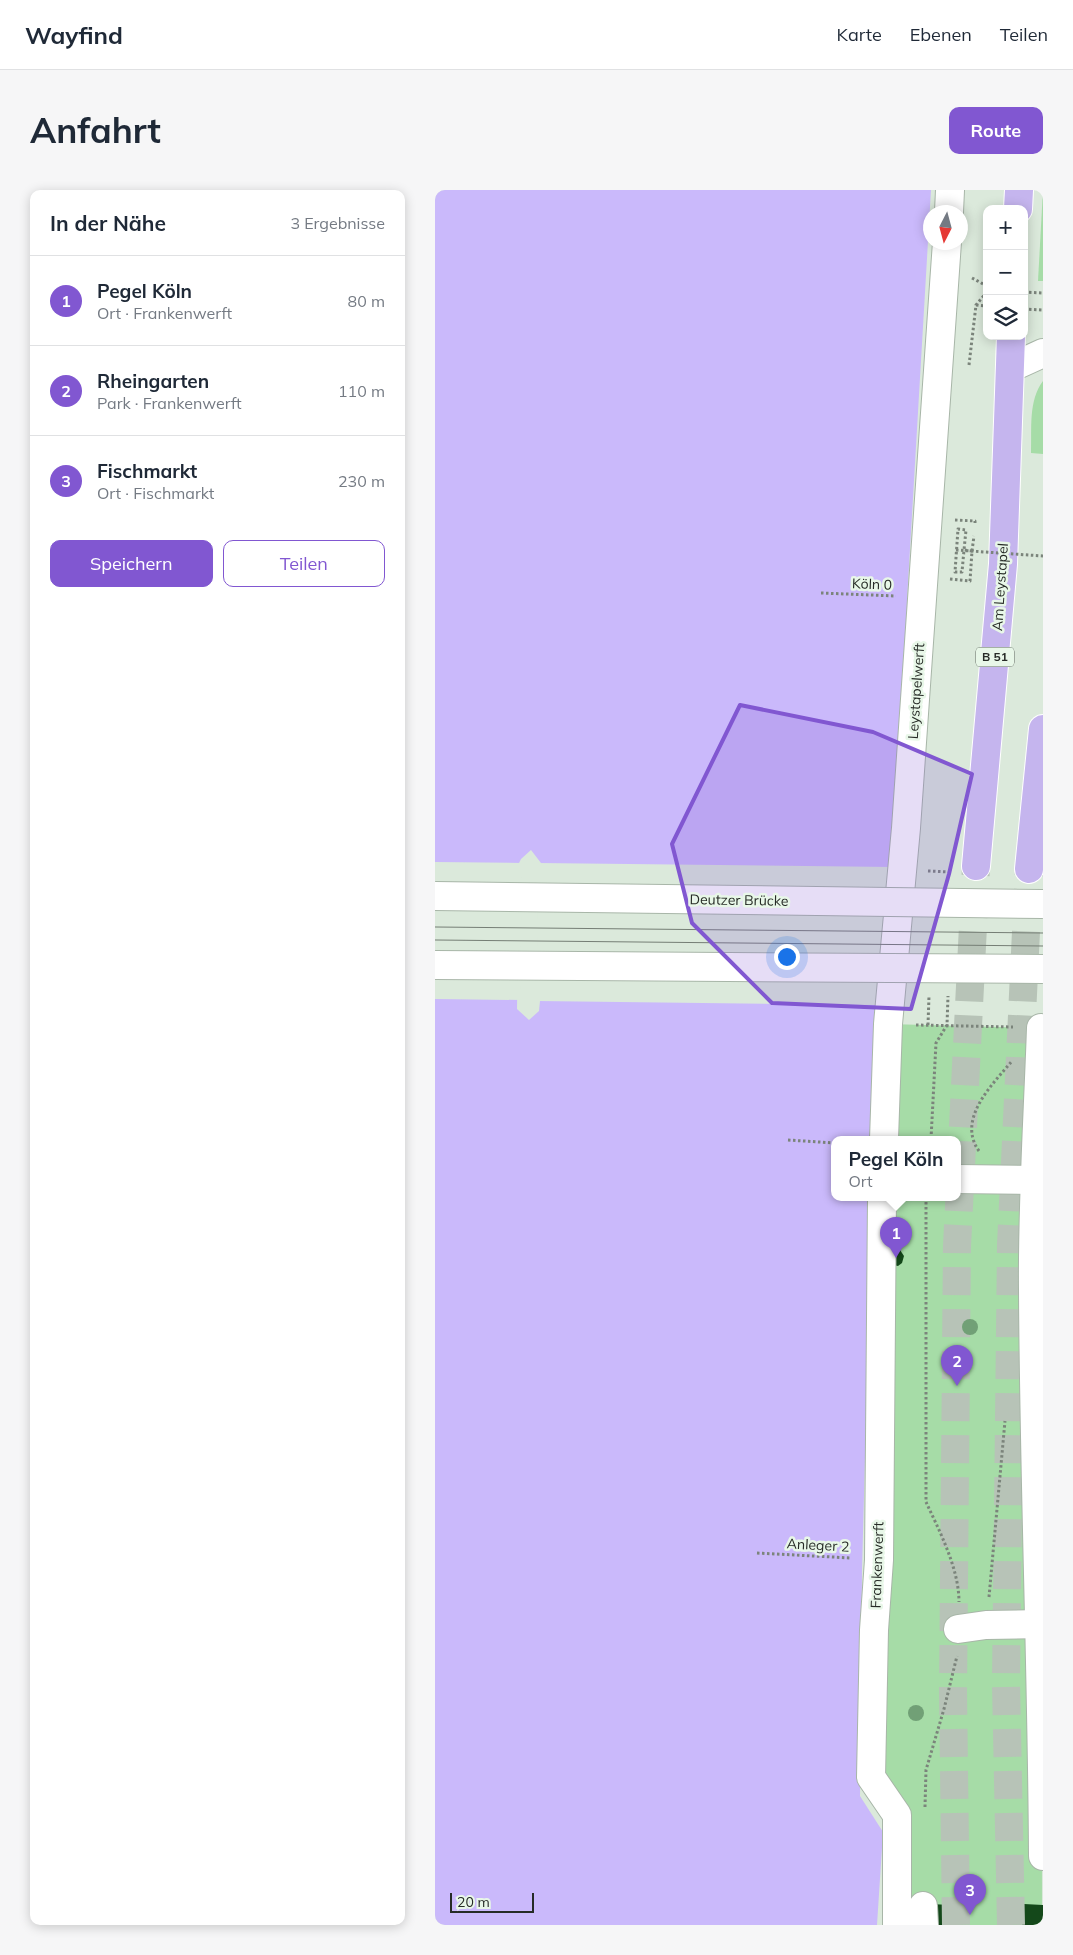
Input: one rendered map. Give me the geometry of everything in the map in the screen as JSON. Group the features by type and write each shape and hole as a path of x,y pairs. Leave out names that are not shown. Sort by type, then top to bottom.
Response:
{"main road":[{"path":"1018,205 1019,190"},
{"name":"Am Leystapel","path":"976,866 1003,564 1011,340"},
{"path":"1029,870 1043,728"}],"street":[{"path":"949,205 950,190"},
{"name":"Leystapelwerft","path":"884,1136 888,1024 907,828 946,250"},
{"path":"1010,368 1043,353"},
{"name":"Deutzer Brücke","path":"435,896 1043,904"},
{"path":"435,965 1043,969"},
{"path":"1041,1038 1039,1180 1033,1289 1042,1624 1043,1856"},
{"path":"961,1179 1039,1180"},
{"name":"Frankenwerft","path":"882,1201 879,1560 874,1630 871,1777 897,1815 897,1925"},
{"path":"958,1629 986,1624 1042,1624"}],"path":[{"path":"1028,292 1043,293"},
{"path":"983,297 976,305 983,306"},
{"path":"1028,309 1043,310"},
{"path":"929,517 975,521 973,551 964,550"},
{"path":"958,529 966,530 962,572 955,572 956,550 958,529"},
{"path":"956,550 1043,556"},
{"name":"Köln 0","path":"821,593 923,587 970,581 973,551"},
{"path":"931,1136 936,1043 947,1025 949,987"},
{"path":"928,1025 929,991"},
{"path":"888,1024 947,1025 1041,1038"},
{"path":"983,1155 975,1145 972,1135 973,1121 978,1106 1023,1047 1041,1038"},
{"path":"788,1140 831,1143"},
{"path":"924,1815 926,1770 957,1659 959,1592 945,1542 925,1502 926,1201"},
{"path":"986,1624 1005,1419"},
{"name":"Anleger 2","path":"757,1553 879,1560"}],"highlighted area":[{"path":"740,705 873,732 972,774 949,874 911,1009 772,1003 692,923 672,844"}],"green space":[{"path":"1043,190 1043,281 1038,281"},
{"path":"1043,381 1043,454 1031,453 1031,425 1035,397"},
{"path":"888,1024 1041,1028 1042,1925 897,1925 897,1815 871,1777 882,1201 961,1201 961,1136 884,1136"}],"shaded area":[{"path":"435,190 931,190 930,205 923,205 923,250 927,250 907,600 901,857 874,1136 831,1136 831,1201 872,1201 862,1570 860,1796 883,1832 877,1925 435,1925","holes":["531,850 541,863 539,1011 529,1020 517,1009 519,863"]}],"pier":[{"path":"435,862 522,863 520,1000 435,999"},
{"path":"538,863 894,867 879,1005 537,1001"}],"building":[{"path":"895,1250 900,1250 904,1256 902,1263 898,1266 893,1265"},
{"path":"929,1904 952,1905 951,1925 929,1925"},
{"path":"1024,1904 1043,1905 1043,1925 1022,1925"}],"tunnel":[{"path":"961,1166 976,866"},
{"path":"1011,1925 1006,1683 1011,1245 1029,869"},
{"path":"956,1925 953,1691 957,1246 959,1201"}],"tram line":[{"path":"435,927 1043,933"},
{"path":"435,940 1043,946"}],"place":[{"name":"Pegel Köln","path":"896,1258"},
{"name":"Rheingarten","path":"957,1386"},
{"name":"Fischmarkt","path":"970,1915"}]}
